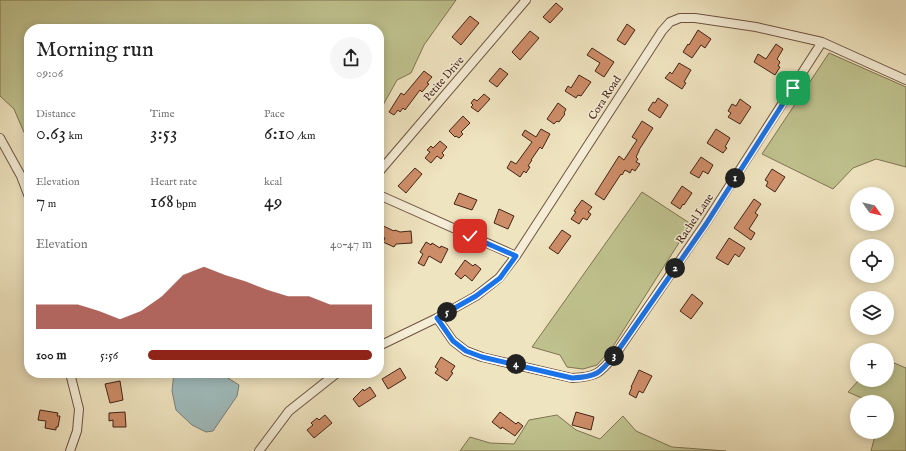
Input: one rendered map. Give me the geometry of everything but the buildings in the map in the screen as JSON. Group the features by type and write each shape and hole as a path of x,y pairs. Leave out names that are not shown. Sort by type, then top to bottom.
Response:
{"street":[{"name":"Petite Drive","path":"384,166 524,1"},
{"name":"Cora Road","path":"384,344 437,318 476,296 500,278 516,256 662,31 670,22 680,18 695,18 756,27 822,42 906,80"},
{"name":"Rachel Lane","path":"437,318 453,341 466,351 482,357 572,378 588,377 602,370 615,355 706,224 822,42"},
{"path":"0,138 24,184"},
{"path":"384,197 516,256"},
{"path":"70,451 77,431 79,409 71,378"},
{"path":"259,451 289,411 332,378"}],"green space":[{"path":"0,0 456,0 424,45 411,73 397,80 384,103 384,24 24,24 24,132 14,109 0,96"},
{"path":"829,53 906,87 906,167 876,159 853,168 833,189 762,154"},
{"path":"642,192 691,224 612,348 597,365 583,369 567,367 560,355 532,347"},
{"path":"894,363 906,368 906,451 871,451 874,439 894,439 894,395 855,395 848,392 853,387 894,387"},
{"path":"557,415 576,430 600,439 623,416 636,431 672,447 726,451 460,451 470,437 490,443 514,444 529,420"}],"water":[{"path":"173,378 228,378 239,385 237,396 213,431 206,432 192,425 176,410 172,391"}],"route":[{"path":"470,236 516,256 500,278 476,296 437,318 453,341 466,351 482,357 572,378 588,377 602,370 615,355 706,224 793,88"}]}
